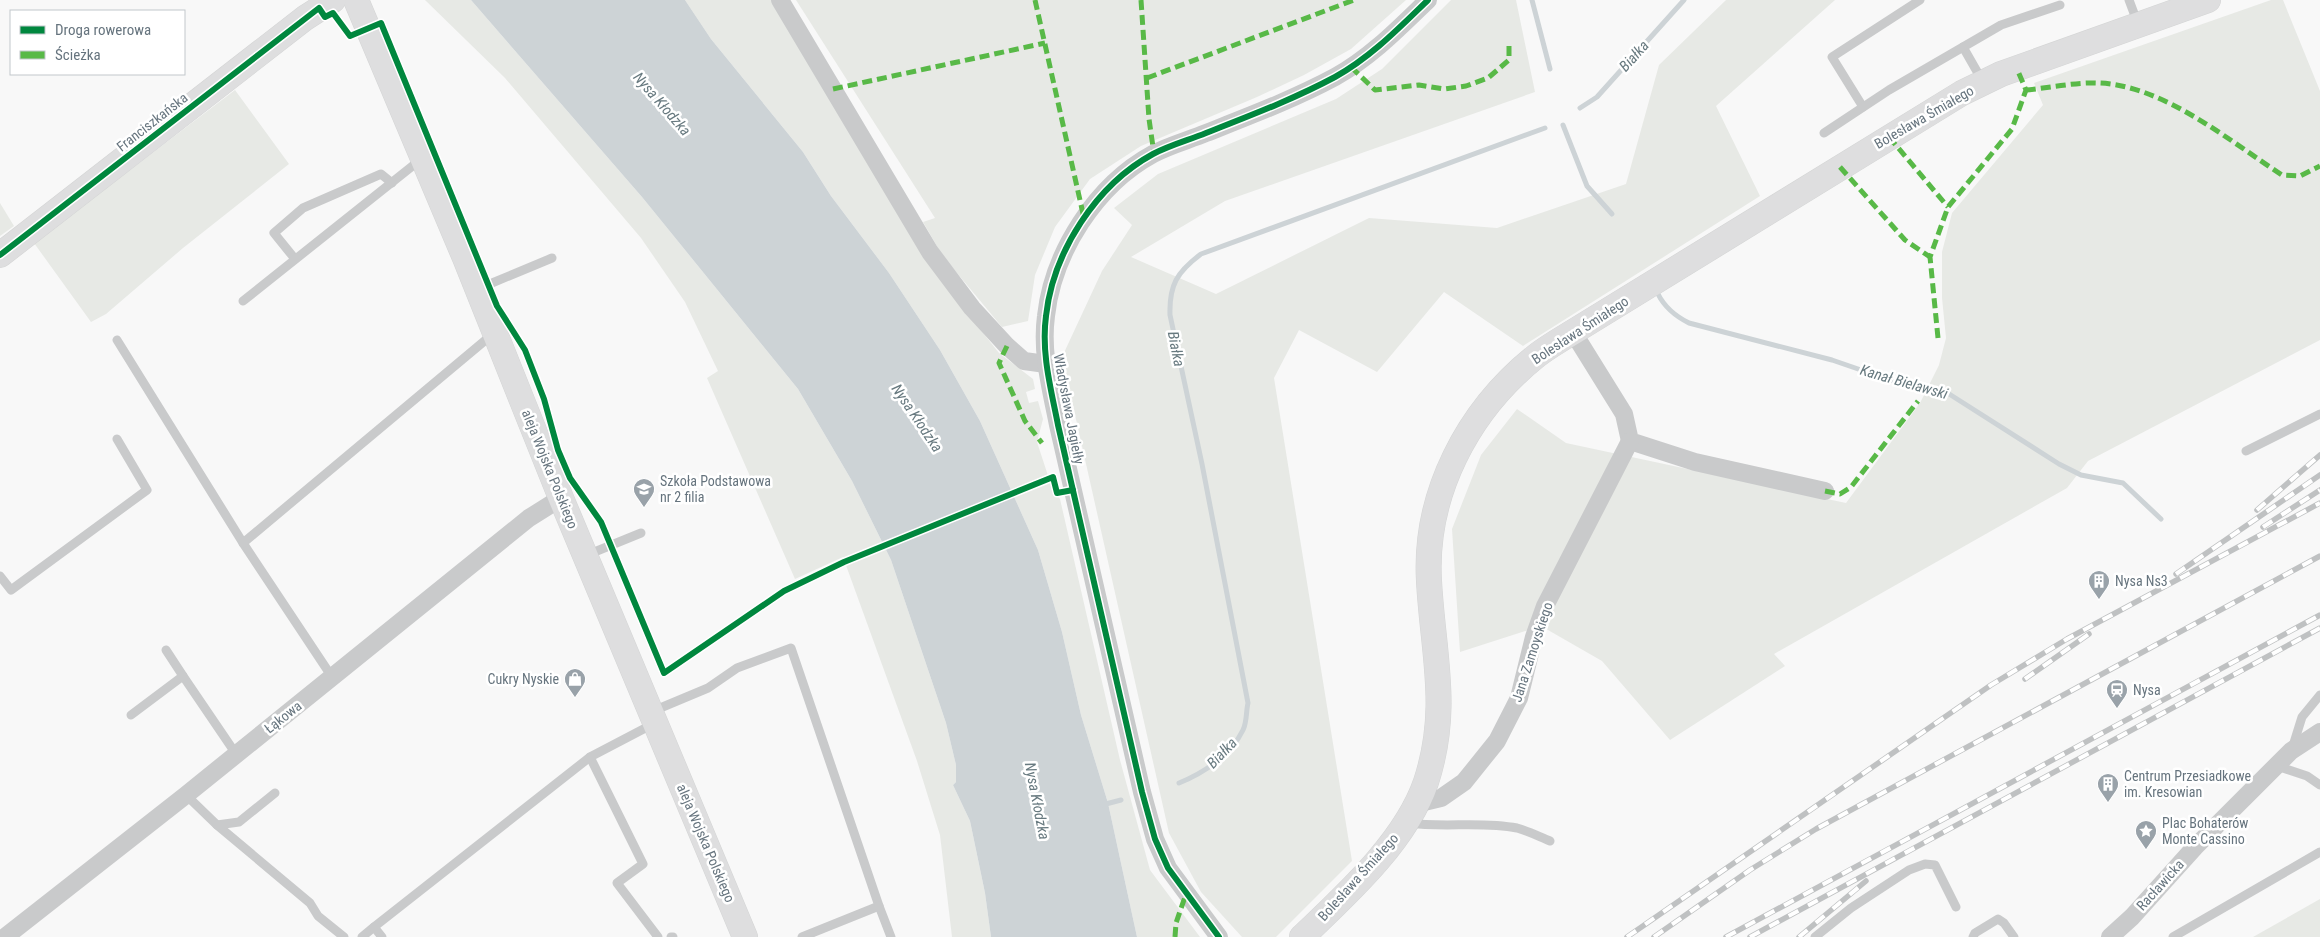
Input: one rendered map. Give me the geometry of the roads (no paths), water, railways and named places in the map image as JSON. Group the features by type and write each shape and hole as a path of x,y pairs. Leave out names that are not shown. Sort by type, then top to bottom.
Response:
{"street":[{"name":"Franciszkańska","path":"0,255 305,18 333,0"},
{"name":"aleja Wojska Polskiego","path":"356,0 478,290 585,556 745,937"},
{"path":"780,0 889,186 935,260 972,308 1007,346 1024,361 1046,364"},
{"name":"Władysława Jagiełły","path":"1218,937 1168,868 1155,839 1140,782 1046,364 1046,316 1060,262 1080,224 1108,190 1140,162 1154,154 1312,88 1351,67 1387,40 1428,0"},
{"name":"Bolesława Śmiałego","path":"1302,937 1390,845 1411,813 1425,784 1437,744 1440,720 1438,654 1429,580 1432,526 1438,496 1450,466 1468,432 1496,396 1535,357 1573,332 1840,167 1983,83 2138,24 2208,0"},
{"path":"1573,332 1624,414 1630,441 1695,462 1825,491"},
{"name":"Jana Zamoyskiego","path":"1411,813 1441,798 1464,782 1497,741 1519,698 1534,637 1545,606 1630,441"},
{"name":"Łąkowa","path":"5,937 186,795 529,518 561,498"},
{"name":"Racławicka","path":"2110,937 2132,917 2195,847 2291,752 2320,732"}],"lane":[{"path":"1863,107 1832,57 1920,0"},
{"path":"2129,0 2138,24"},
{"path":"1824,133 1863,107 2001,25 2060,5"},
{"path":"1963,47 1983,83"},
{"path":"243,301 422,159"},
{"path":"295,259 274,233 303,208 382,174 392,183"},
{"path":"478,290 552,258"},
{"path":"243,543 495,332"},
{"path":"117,340 243,543 332,677"},
{"path":"2246,451 2320,414"},
{"path":"0,576 11,590 147,490 117,439"},
{"path":"585,556 641,533"},
{"path":"362,937 590,756 653,717 708,688 737,668 791,648 891,937"},
{"path":"166,650 236,754"},
{"path":"131,715 183,676"},
{"path":"2291,752 2302,717 2320,695"},
{"path":"590,756 643,864 617,883 658,937"},
{"path":"2277,766 2307,776 2320,785"},
{"path":"217,825 239,822 275,793"},
{"path":"186,795 217,825 310,902 318,916 344,937"},
{"path":"1411,813 1432,826 1493,825 1519,829 1550,842"},
{"path":"2173,937 2320,852"},
{"path":"1815,937 1851,908 1909,870 1925,864 1935,865 1956,907"},
{"path":"802,937 879,906"},
{"path":"1973,937 1975,933 1998,919 2004,923 2014,937"},
{"path":"374,927 382,937"}],"water":[{"name":"Nysa Kłodzka","path":"471,0 685,0 711,39 803,152 831,196 889,273 940,350 980,421 1038,550 1062,632 1081,715 1108,803 1137,937 991,937 985,893 970,821 953,785 956,782 956,765 946,723 891,560 852,481 798,389 642,197"}],"waterway":[{"name":"Kanał Bielawski","path":"1532,0 1550,69"},
{"name":"Białka","path":"1580,108 1597,97 1684,0"},
{"name":"Kanał Bielawski","path":"1563,125 1587,186 1612,214"},
{"name":"Białka","path":"1179,783 1198,774 1216,762 1238,739 1246,720 1248,703 1202,464 1170,315 1171,295 1176,280 1180,273 1201,254 1545,128"},
{"name":"Kanał Bielawski","path":"1658,294 1671,311 1689,323 1832,360 1893,381 1946,392 2059,464 2081,475 2123,483 2161,519"},
{"name":"Białka","path":"1102,805 1121,800"}],"railway":[{"path":"2257,510 2320,455"},
{"path":"2176,574 2320,475"},
{"path":"2263,527 2320,490"},
{"path":"1627,937 1991,685 2067,639 2320,503"},
{"path":"1654,937 1750,870 1816,829 2320,556"},
{"path":"1726,937 2320,615"},
{"path":"1750,937 2320,628"},
{"path":"2025,679 2089,634"},
{"path":"1799,937 1866,881"}],"place":[{"name":"Szkoła Podstawowa nr 2 filia","path":"644,508"},
{"name":"Nysa Ns3","path":"2099,600"},
{"name":"Cukry Nyskie","path":"575,698"},
{"name":"Nysa","path":"2117,709"},
{"name":"Centrum Przesiadkowe im. Kresowian","path":"2108,803"},
{"name":"Plac Bohaterów Monte Cassino","path":"2146,850"}]}
